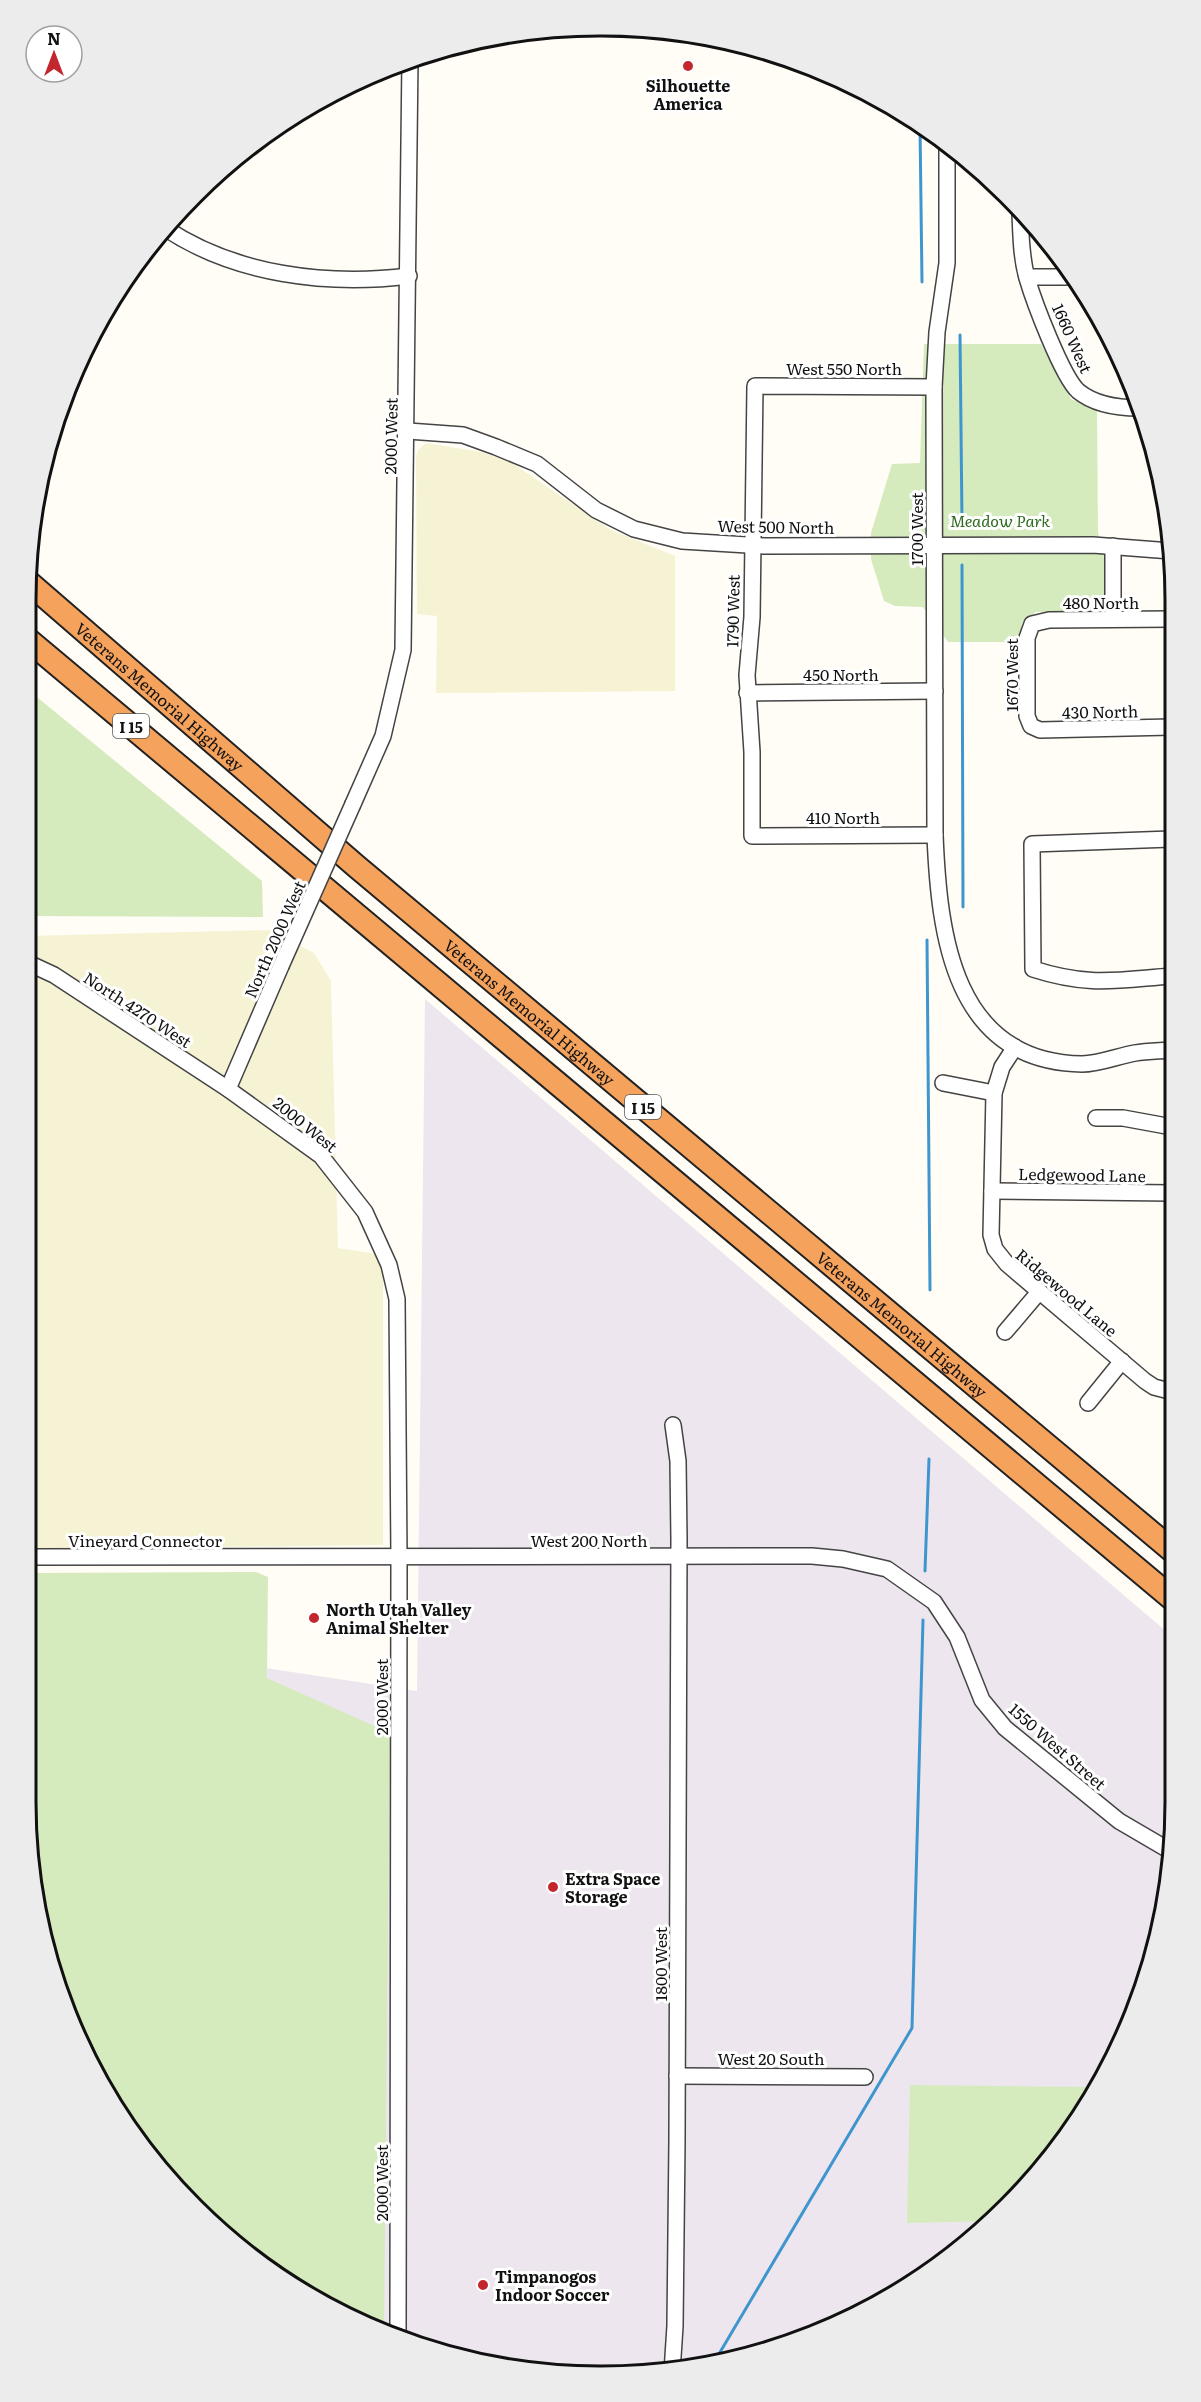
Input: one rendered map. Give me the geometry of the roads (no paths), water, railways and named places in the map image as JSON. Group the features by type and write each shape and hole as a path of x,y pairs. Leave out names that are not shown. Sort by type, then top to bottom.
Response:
{"highway":[{"name":"Veterans Memorial Highway","path":"36,589 356,866 1165,1544"},
{"name":"I 15","path":"36,647 1165,1592"}],"street":[{"name":"2000 West","path":"352,804 383,736 404,650 410,69"},
{"name":"1700 West","path":"950,158 947,263 937,332 934,387 935,835 941,917 953,971 967,1000 985,1022 1015,1047 1033,1056 1060,1063 1085,1064 1136,1053 1165,1051"},
{"name":"1660 West","path":"1020,223 1027,278 1056,352 1077,390 1091,400 1110,406 1131,407"},
{"path":"173,232 207,250 267,270 338,279 409,276"},
{"path":"1027,278 1063,277"},
{"name":"West 550 North","path":"755,386 934,387"},
{"name":"1790 West","path":"752,836 752,752 747,693 752,617 751,545 755,386"},
{"name":"West 500 North","path":"408,431 463,435 537,464 596,510 634,529 682,541 751,545 1113,546 1163,550"},
{"path":"1113,546 1113,620"},
{"name":"480 North","path":"1032,624 1048,620 1165,620"},
{"name":"1670 West","path":"1031,726 1028,716 1027,638 1032,624"},
{"name":"450 North","path":"747,693 935,691"},
{"name":"430 North","path":"1031,726 1040,730 1165,727"},
{"name":"North 2000 West","path":"228,1089 352,804"},
{"name":"410 North","path":"752,836 935,835"},
{"path":"1165,839 1032,844 1033,969 1058,977 1098,983 1165,977"},
{"name":"North 4270 West","path":"36,967 54,975 228,1089"},
{"name":"Ridgewood Lane","path":"1015,1047 1002,1067 994,1093 991,1234 995,1249 1007,1264 1122,1361 1154,1387 1165,1390"},
{"path":"942,1083 994,1093"},
{"name":"2000 West","path":"228,1089 321,1156 365,1212 389,1265 397,1299 398,2328"},
{"path":"1096,1118 1124,1118 1165,1126"},
{"name":"Ledgewood Lane","path":"992,1191 1165,1193"},
{"path":"1005,1332 1039,1292"},
{"path":"1088,1403 1122,1361"},
{"name":"1800 West","path":"673,1425 678,1461 679,1557 677,2076 673,2361"},
{"name":"West 200 North","path":"264,1558 797,1556 843,1559 887,1569 909,1584"},
{"name":"Vineyard Connector","path":"36,1557 264,1558"},
{"name":"1550 West Street","path":"909,1584 934,1602 944,1614 957,1637 982,1700 1005,1728 1119,1821 1163,1847"},
{"name":"West 20 South","path":"677,2076 865,2077"}],"waterway":[{"path":"920,135 922,282"},
{"path":"960,335 962,522"},
{"path":"962,565 963,907"},
{"path":"927,940 930,1290"},
{"path":"925,1571 929,1459"},
{"path":"719,2353 912,2028 923,1620"}],"place":[{"name":"Silhouette America","path":"688,66"},
{"name":"North Utah Valley Animal Shelter","path":"314,1618"},
{"name":"Extra Space Storage","path":"553,1887"},
{"name":"Timpanogos Indoor Soccer","path":"483,2285"}],"park label":[{"name":"Meadow Park","path":"1000,520"}]}
